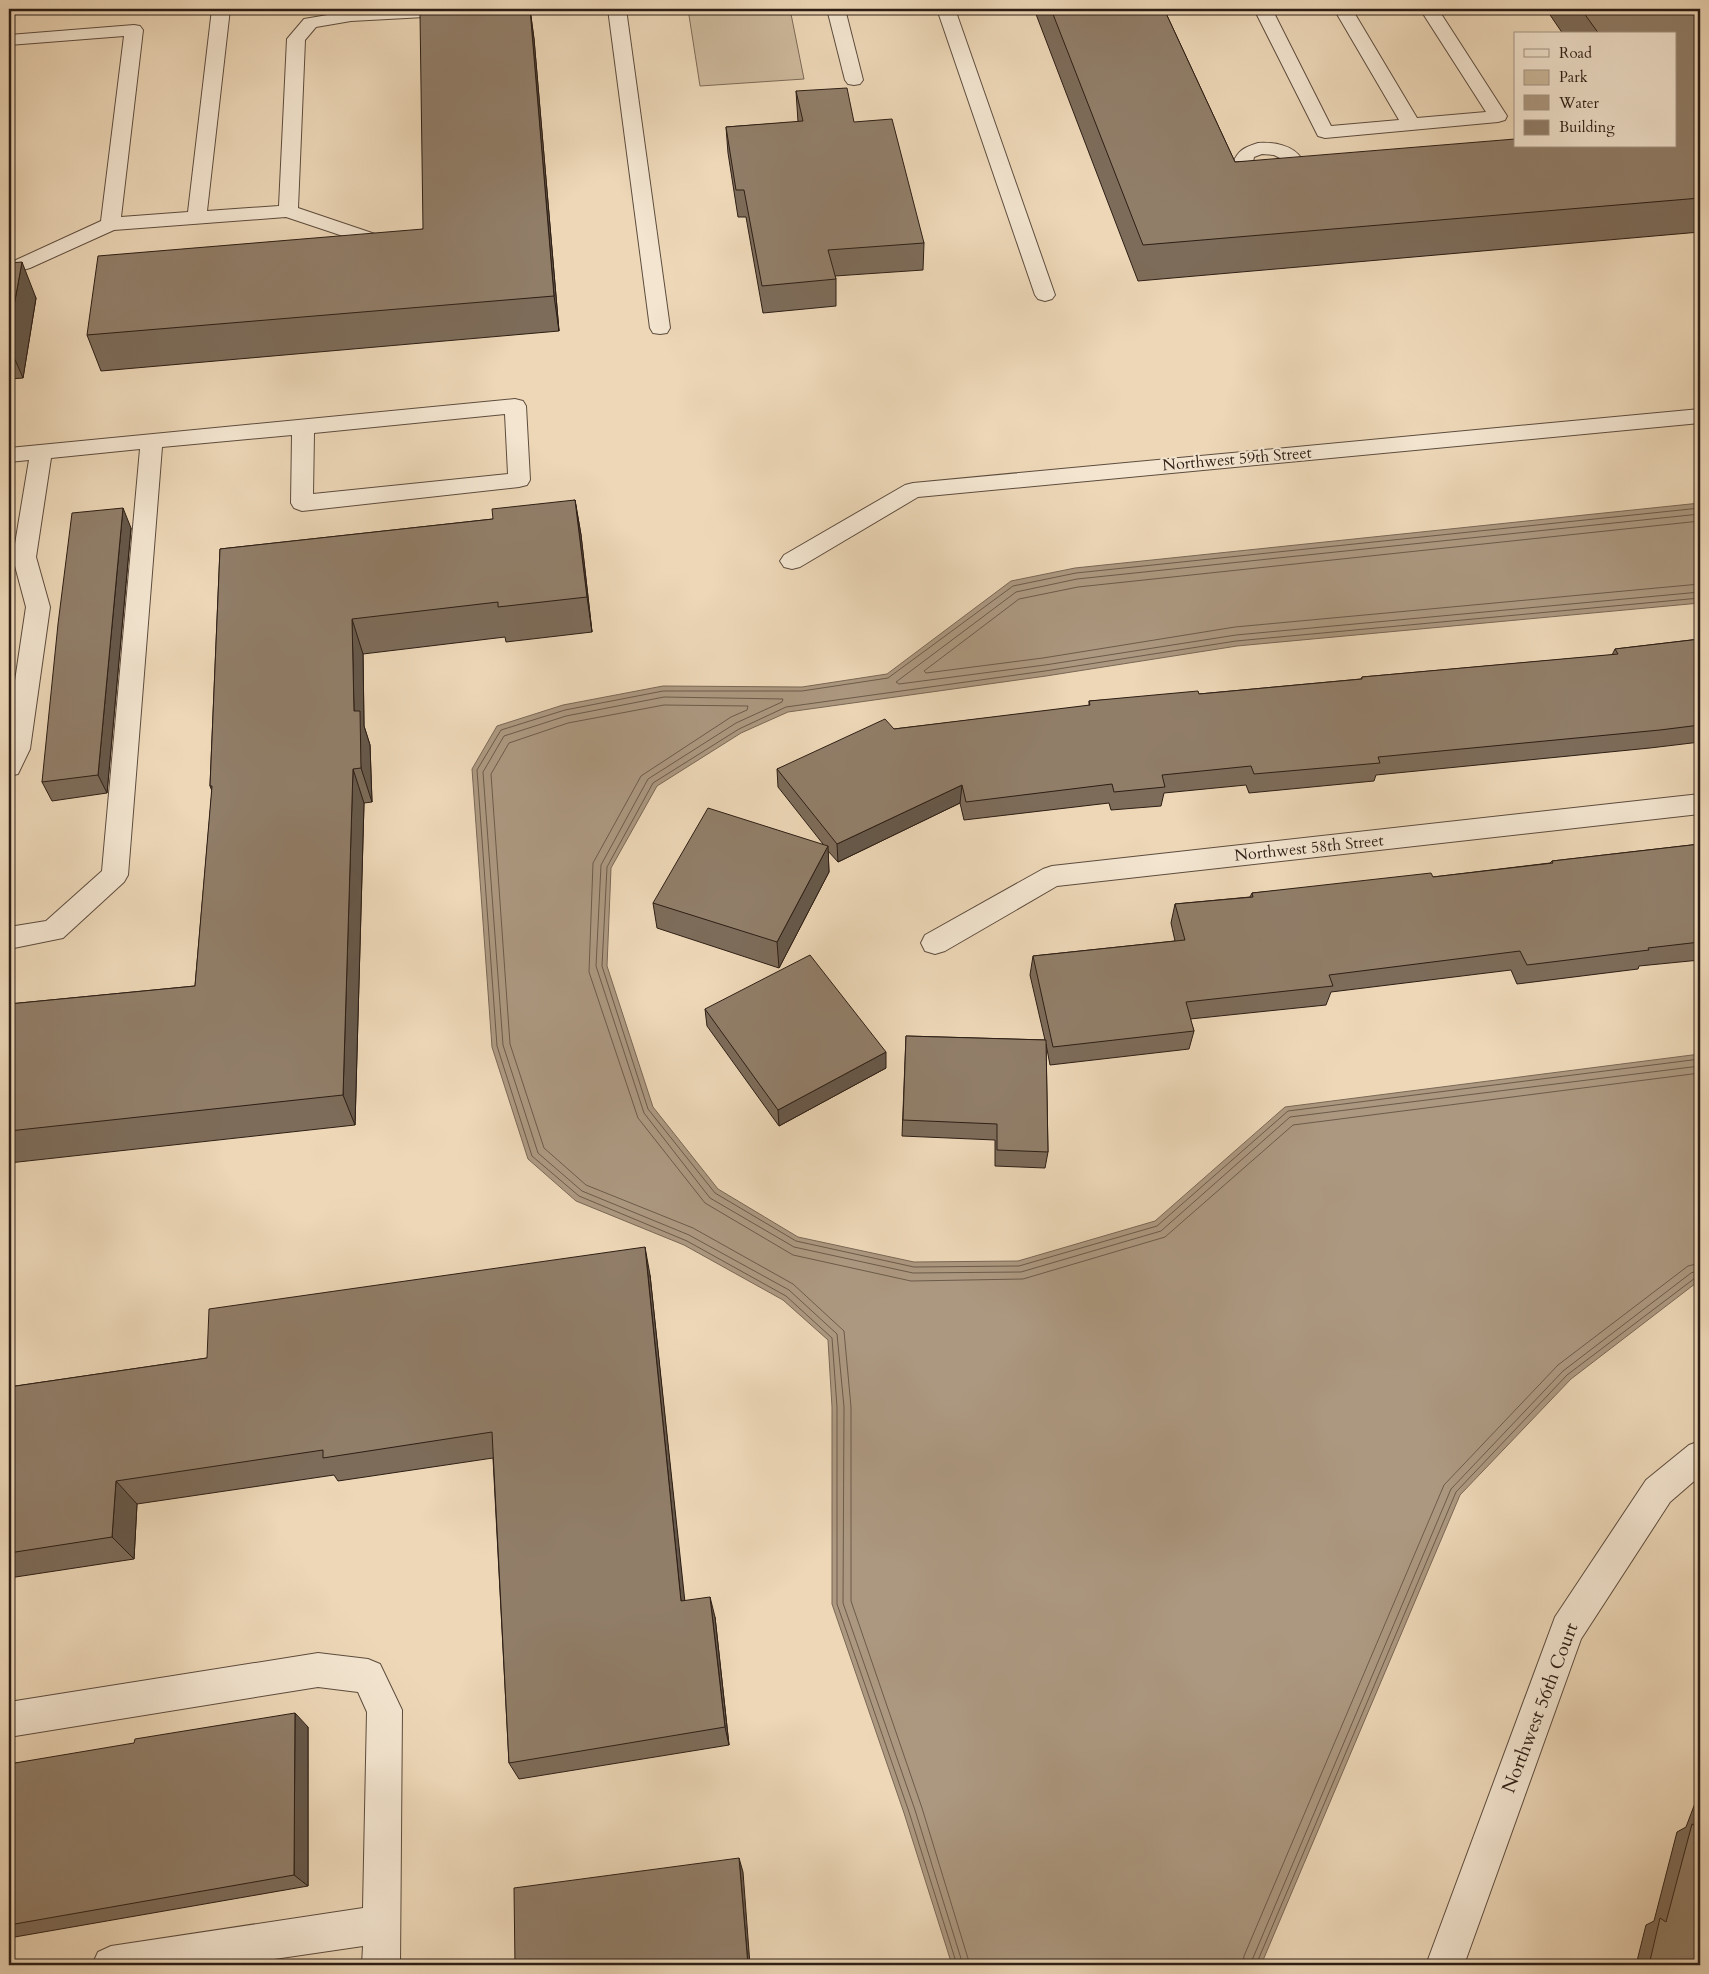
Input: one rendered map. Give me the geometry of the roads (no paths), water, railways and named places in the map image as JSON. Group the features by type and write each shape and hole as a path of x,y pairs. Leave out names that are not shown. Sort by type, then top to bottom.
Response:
{"street":[{"path":"196,217 221,9"},
{"path":"288,211 296,39 310,23 351,16 480,9"},
{"path":"617,9 660,328"},
{"path":"836,9 854,80"},
{"path":"946,9 1044,294"},
{"path":"1263,9 1307,143 1410,124 1498,116 1429,9"},
{"path":"1343,9 1410,124"},
{"path":"9,40 134,30 110,224"},
{"path":"23,264 110,224 196,217 288,211 368,238"},
{"path":"9,455 515,406 519,480 302,502 303,427"},
{"name":"Northwest 59th Street","path":"792,561 913,490 1700,416"},
{"path":"9,938 53,930 115,875 152,441"},
{"path":"9,767 17,749 38,607 16,558 41,452"},
{"name":"Northwest 58th Street","path":"935,943 1052,876 1700,804"},
{"name":"Northwest 56th Court","path":"1445,1965 1566,1629 1658,1491 1700,1456"},
{"path":"9,1719 318,1670 368,1676 385,1710 381,1965"},
{"path":"111,1965 382,1924"}],"water":[{"path":"1700,503 1700,603 1237,646 1046,676 788,712 741,733 657,786 611,868 607,966 653,1107 718,1189 798,1237 914,1262 1018,1261 1155,1221 1285,1107 1700,1054 1700,1280 1571,1379 1460,1495 1261,1965 952,1965 904,1813 832,1604 832,1407 828,1340 783,1300 684,1245 576,1201 528,1159 492,1047 472,769 497,726 563,705 663,686 802,687 887,674 1011,581 1075,568"}]}
